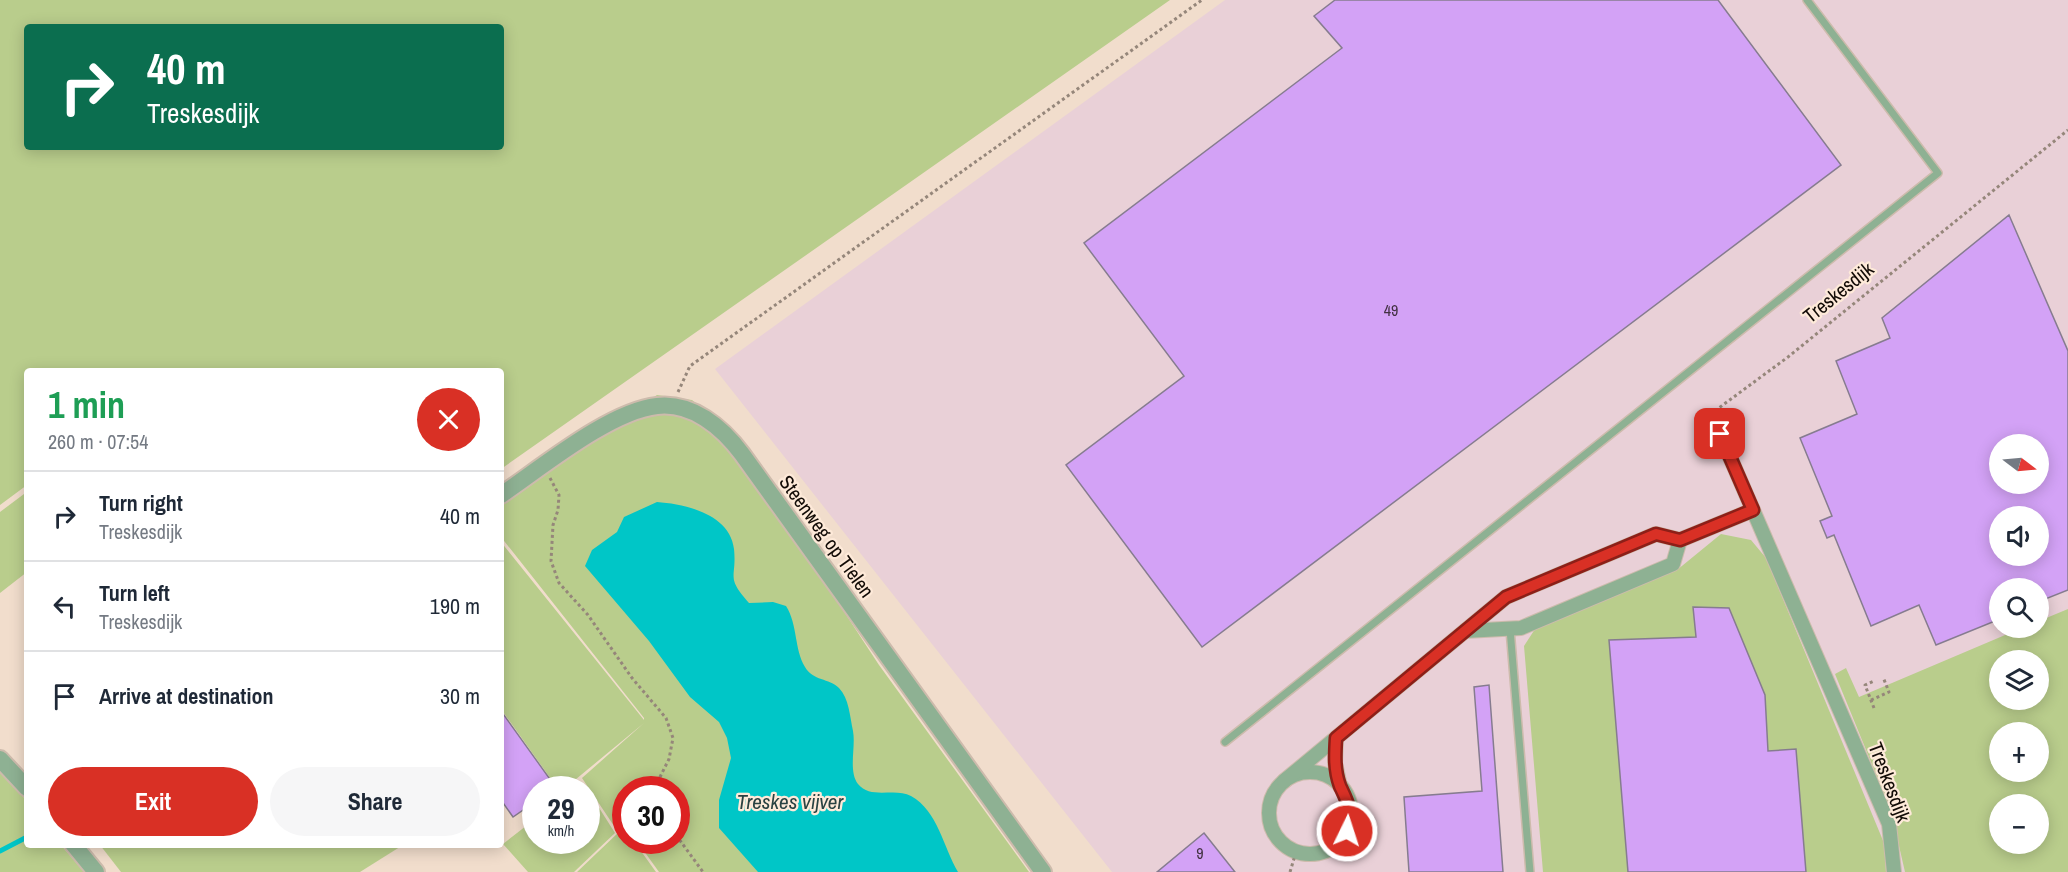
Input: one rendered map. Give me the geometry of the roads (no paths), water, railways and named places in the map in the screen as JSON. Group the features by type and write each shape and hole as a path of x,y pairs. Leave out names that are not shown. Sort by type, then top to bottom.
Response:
{"street":[{"name":"Steenweg op Tielen","path":"504,493 608,422 657,406 683,409 705,417 718,426 737,447 1043,872"},
{"name":"Treskesdijk","path":"1720,434 1889,824 1894,872"},
{"path":"1336,738 1335,763 1340,786 1350,807 1351,819 1344,836 1331,849 1320,853 1296,852 1276,837 1270,820 1271,801 1284,781 1506,597 1656,534 1680,540 1753,510"},
{"path":"1465,631 1521,628 1672,564 1680,540"},
{"path":"0,759 24,785"},
{"path":"1284,781 1307,772 1320,773 1340,786"},
{"path":"77,848 96,872"}],"lane":[{"path":"1225,742 1938,173 1807,0"},
{"path":"1510,629 1530,872"}],"water":[{"name":"Treskes vijver","path":"657,502 680,505 704,513 724,527 731,537 734,549 734,582 737,587 749,603 773,602 786,606 790,613 799,653 808,672 835,685 845,697 854,737 853,772 858,784 870,791 905,794 920,803 934,820 958,872 758,872 719,828 719,800 731,758 727,738 719,722 690,697 649,641 585,566 592,550 617,532 624,517"}],"waterway":[{"path":"0,851 24,839"}]}
